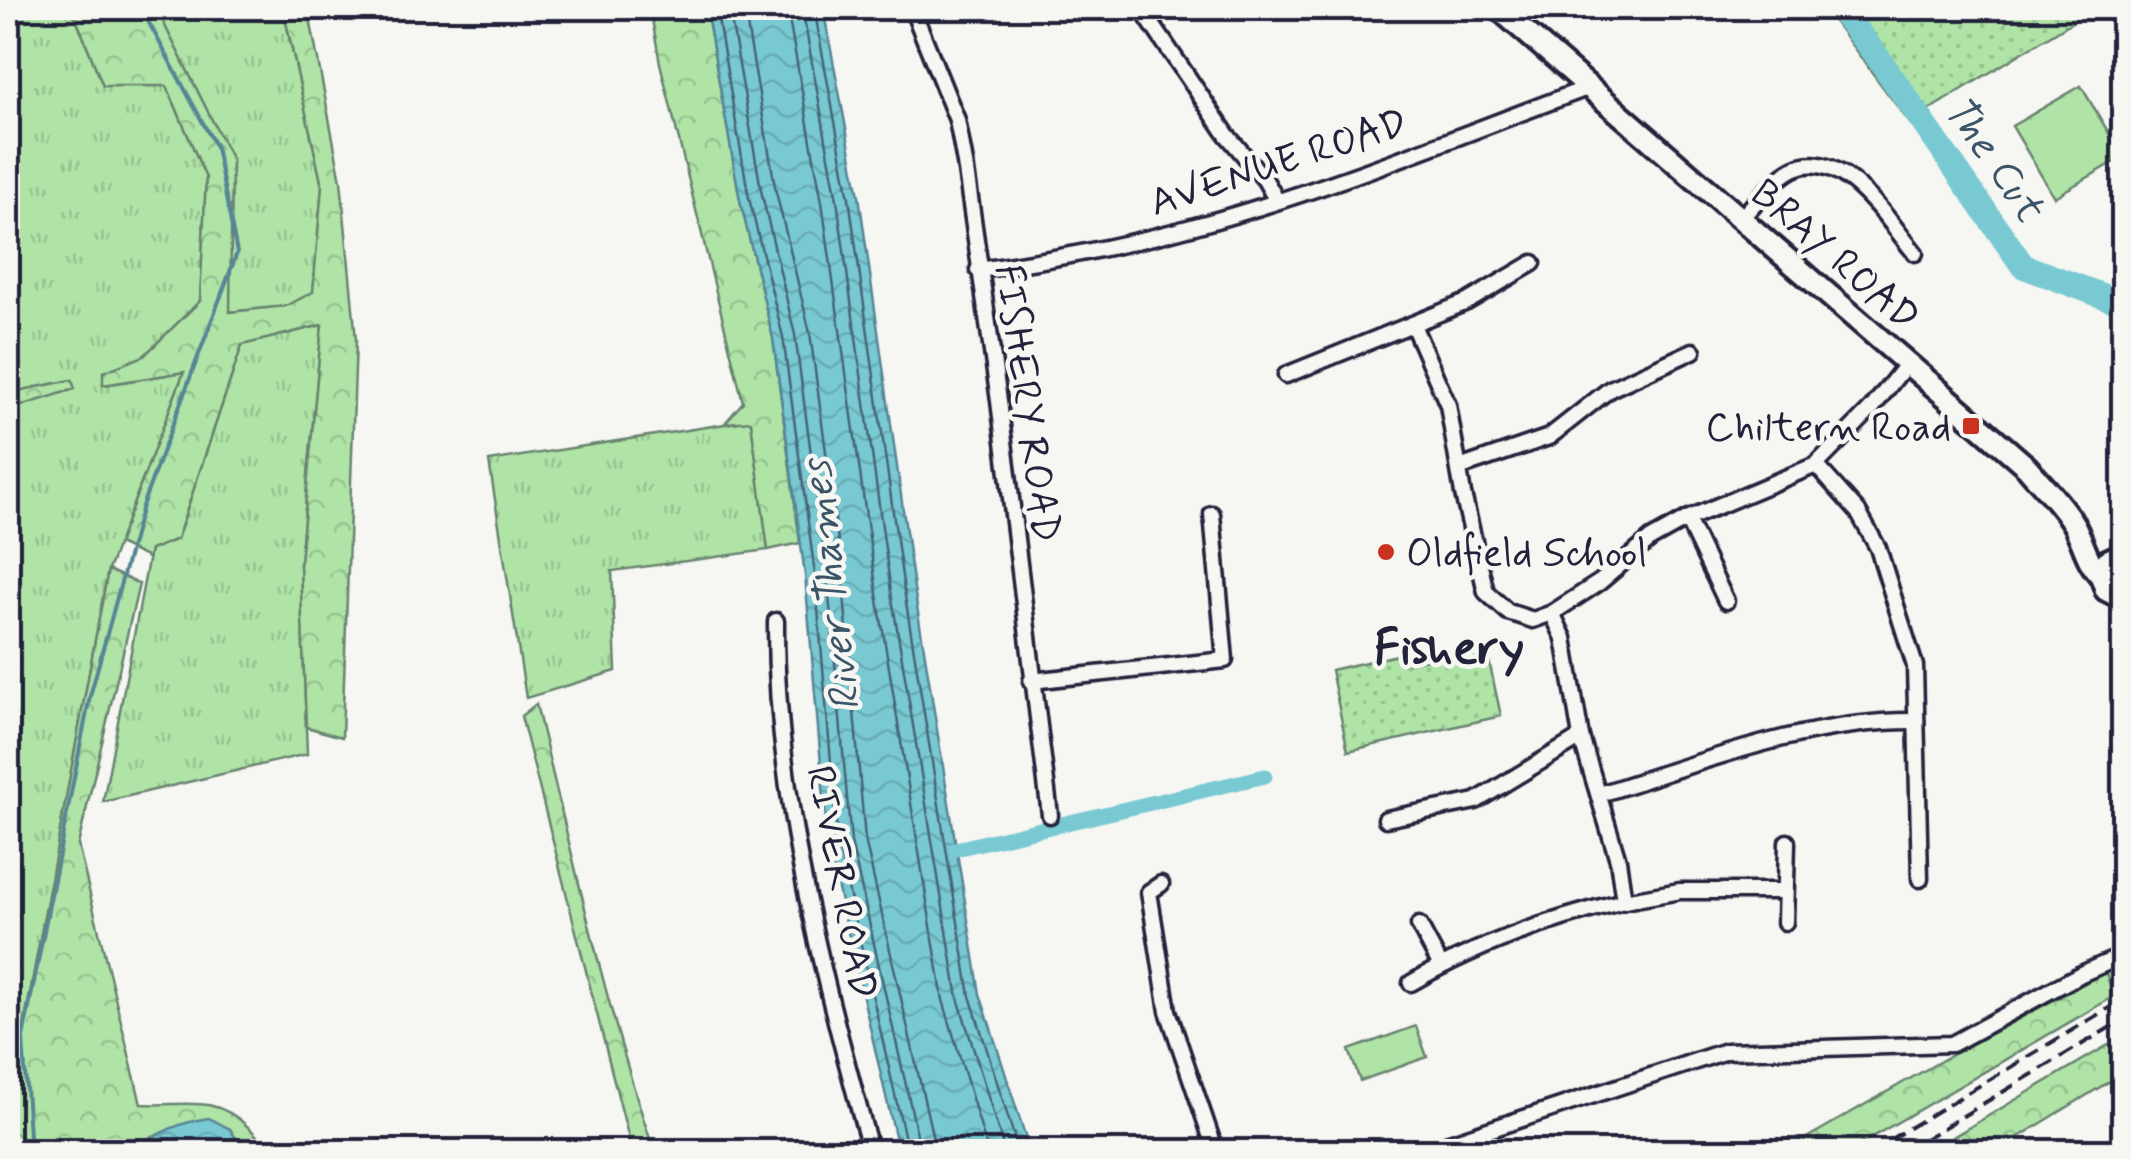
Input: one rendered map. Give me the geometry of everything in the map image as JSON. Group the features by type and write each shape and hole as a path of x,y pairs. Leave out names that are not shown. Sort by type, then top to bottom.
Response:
{"main road":[{"name":"BRAY ROAD","path":"1498,8 2028,467 2076,528 2106,590 2122,602"},
{"path":"2076,528 2121,554"},
{"path":"2102,576 2108,560 2121,554"},
{"path":"2121,1152 2124,1142"}],"street":[{"name":"FISHERY ROAD","path":"912,8 956,120 999,401 1050,814"},
{"path":"1142,8 1192,87 1277,201"},
{"name":"AVENUE ROAD","path":"978,270 1089,252 1195,226 1277,201 1590,88"},
{"path":"1740,218 1791,170 1825,165 1850,177 1915,253"},
{"path":"1286,375 1467,302 1532,263"},
{"path":"1413,325 1448,405 1486,592 1508,612 1533,620 1600,582 1652,539 1686,519 1816,466 1872,408 1908,362"},
{"path":"1459,468 1549,437 1610,390 1693,351"},
{"path":"1816,466 1858,512 1878,548 1915,666 1920,879"},
{"path":"1031,681 1225,660 1212,514"},
{"path":"1686,519 1726,601"},
{"path":"1552,612 1564,638 1581,737 1618,860 1624,901"},
{"name":"RIVER ROAD","path":"776,621 793,819 843,1050 871,1152"},
{"path":"1600,794 1780,737 1916,721"},
{"path":"1386,819 1476,801 1581,737"},
{"path":"1785,922 1786,842"},
{"path":"1161,884 1150,892 1168,1011 1216,1152"},
{"path":"1411,983 1441,966 1571,914 1680,891 1783,890"},
{"path":"1418,925 1441,966"},
{"path":"1422,1152 1726,1051 1952,1044 2124,955"}],"green space":[{"path":"8,8 72,8 103,86 167,86 206,178 200,301 144,356 104,385 184,372 108,570 8,1113 8,410 74,389 72,380 8,393"},
{"path":"72,8 156,8 232,160 230,312 286,306 313,292 322,186 283,8 308,8 341,181 356,340 342,737 306,727 300,563 322,325 242,345 177,539 150,550 148,558 118,544 184,372 103,385 103,372 144,356 200,301 206,178 167,86 103,86"},
{"path":"156,8 283,8 322,186 313,293 286,306 229,312 232,160"},
{"path":"650,8 706,8 740,200 773,338 800,543 768,550 751,421 725,423 743,402"},
{"path":"1824,8 2095,8 1909,122"},
{"path":"2081,86 2123,157 2054,197 2012,126"},
{"path":"322,325 300,563 307,754 103,802 150,550 177,539 242,345"},
{"path":"72,380 75,389 8,410 8,393"},
{"path":"751,420 768,550 612,571 616,671 526,698 489,461"},
{"path":"108,570 139,584 78,845 141,1104 197,1104 222,1109 253,1132 264,1151 244,1151 230,1129 152,1136 134,1151 8,1152 8,1113"},
{"path":"1486,647 1501,716 1348,751 1331,670 1406,653 1408,663"},
{"path":"536,704 605,985 654,1151 632,1151 521,716"},
{"path":"2106,972 2113,997 1848,1151 1784,1151 1946,1058"},
{"path":"1416,1026 1427,1057 1360,1081 1349,1050"},
{"path":"2120,1038 2123,1073 1996,1151 1929,1151"}],"water":[{"name":"River Thames","path":"706,8 823,8 859,196 914,588 980,994 1030,1151 899,1151 897,1144 828,846 805,575 773,338 740,200"},
{"path":"209,1118 230,1129 244,1151 134,1151 169,1129"}],"waterway":[{"path":"30,1152 23,1038 90,696 142,506 237,253 216,147 141,8"},
{"name":"The Cut","path":"1839,8 2023,266 2124,304"},
{"path":"956,849 1265,776"}],"railway":[{"path":"1869,1152 2124,999"},
{"path":"1903,1152 2124,1019"}],"place":[{"name":"Chiltern Road","path":"1971,426"},
{"name":"Oldfield School","path":"1386,552"}],"district":[{"name":"Fishery","path":"1449,645"}]}
